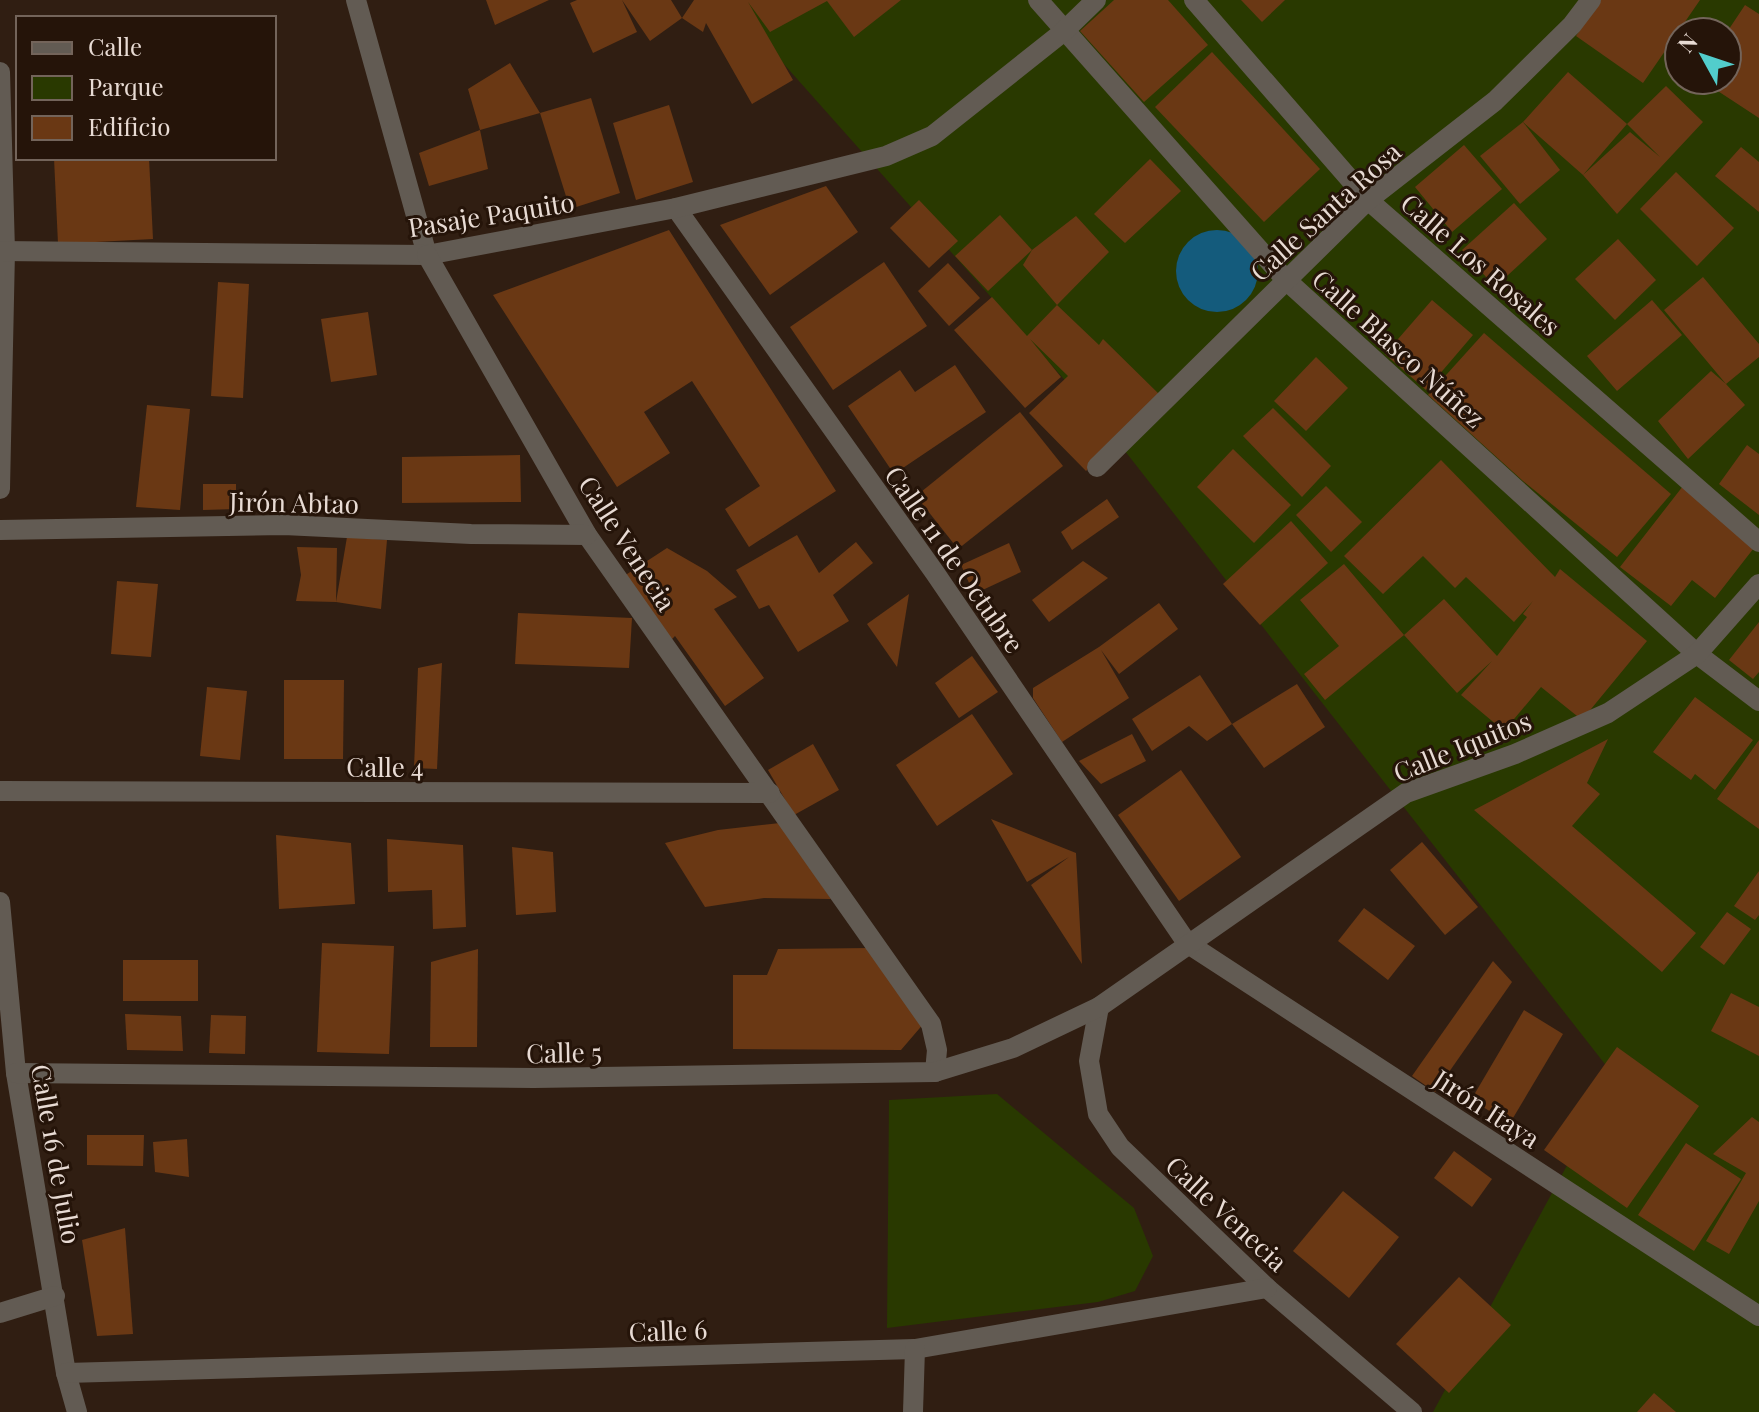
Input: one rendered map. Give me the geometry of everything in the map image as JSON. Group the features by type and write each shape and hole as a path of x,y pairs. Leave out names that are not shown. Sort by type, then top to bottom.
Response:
{"street":[{"name":"Calle Venecia","path":"356,0 427,255 587,535 931,1024 937,1050 935,1072"},
{"name":"Calle Blasco Núñez","path":"1038,0 1063,32 1286,280 1697,654 1759,701"},
{"name":"Pasaje Paquito","path":"3,251 427,255 676,208 886,156 932,136 1063,32 1096,0"},
{"name":"Calle Los Rosales","path":"1194,0 1368,200 1759,542"},
{"name":"Calle Santa Rosa","path":"1097,467 1368,200 1495,101 1572,25 1591,0"},
{"path":"0,72 3,251 0,489"},
{"name":"Calle 11 de Octubre","path":"676,208 927,562 1187,943"},
{"name":"Jirón Abtao","path":"0,530 284,525 471,534 587,535"},
{"name":"Calle Iquitos","path":"1099,1007 1406,793 1515,754 1608,713 1697,654 1759,584"},
{"name":"Calle 4","path":"0,791 770,793"},
{"name":"Calle 16 de Julio","path":"0,902 16,1073 66,1373 77,1412"},
{"name":"Jirón Itaya","path":"1187,943 1759,1316"},
{"name":"Calle Venecia","path":"1099,1007 1089,1061 1098,1114 1120,1147 1267,1288 1412,1412"},
{"name":"Calle 5","path":"16,1073 534,1078 935,1072 1013,1048 1099,1007"},
{"name":"Calle 6","path":"66,1373 915,1349 1267,1288"},
{"path":"0,1313 55,1296"},
{"path":"913,1412 915,1349"}],"green space":[{"path":"727,0 1759,0 1759,1412 1433,1412 1615,1077 1103,423"},
{"path":"997,1094 1134,1208 1153,1256 1135,1291 1098,1302 887,1328 889,1100"}],"water":[{"path":"1209,230 1225,230 1240,237 1251,248 1258,271 1255,287 1246,300 1225,312 1209,312 1194,305 1183,294 1176,279 1176,263 1183,248 1194,237"}],"building":[{"path":"486,0 549,0 495,25"},
{"path":"577,0 622,0 637,32 593,53 570,3"},
{"path":"622,0 671,0 682,18 650,41"},
{"path":"694,0 901,0 854,37 827,1 770,32 748,2 793,80 752,104 706,23 703,32 682,18"},
{"path":"1114,0 1168,0 1208,45 1144,102 1080,31"},
{"path":"1241,0 1285,0 1262,22"},
{"path":"1601,0 1700,0 1689,16 1663,16 1663,54 1643,83 1576,36"},
{"path":"1745,5 1759,14 1759,118 1725,96 1743,96 1743,16 1738,16"},
{"path":"1212,52 1320,169 1264,222 1155,107"},
{"path":"510,63 540,113 480,130 468,89"},
{"path":"1568,72 1627,124 1583,175 1523,122"},
{"path":"1663,89 1663,96 1676,96 1703,122 1617,214 1583,175 1630,132 1660,157 1627,124"},
{"path":"591,98 620,193 570,209 540,113"},
{"path":"669,105 693,182 636,200 613,123"},
{"path":"1523,122 1560,170 1520,204 1480,156"},
{"path":"480,130 488,169 429,186 419,153"},
{"path":"1464,145 1502,189 1452,232 1415,187"},
{"path":"1741,147 1759,162 1759,212 1715,176"},
{"path":"1150,159 1181,191 1125,243 1094,214"},
{"path":"54,160 149,160 153,239 58,244"},
{"path":"1676,172 1734,228 1697,266 1640,209"},
{"path":"826,186 858,232 770,295 720,225"},
{"path":"919,200 958,241 929,268 890,228"},
{"path":"1514,203 1547,239 1495,287 1462,250"},
{"path":"1000,215 1032,250 988,291 955,256"},
{"path":"1076,216 1109,252 1057,305 1023,265 1032,250"},
{"path":"669,230 836,491 749,547 725,509 760,486 692,381 644,412 670,453 617,487 493,295"},
{"path":"1618,239 1656,280 1615,320 1575,279"},
{"path":"884,262 927,326 833,390 790,327"},
{"path":"948,263 980,298 949,326 918,291"},
{"path":"1703,277 1759,344 1759,357 1726,384 1664,310"},
{"path":"218,282 249,284 243,398 211,396"},
{"path":"992,297 1027,336 1057,305 1099,345 1103,339 1161,396 1086,471 1029,413 1068,376 1030,339 1061,377 1025,408 954,330"},
{"path":"1432,300 1473,335 1426,390 1385,354"},
{"path":"1652,300 1682,335 1617,391 1587,356"},
{"path":"368,312 377,375 331,382 321,319"},
{"path":"1484,333 1671,494 1617,557 1523,481 1428,395"},
{"path":"1316,357 1348,388 1306,431 1274,401"},
{"path":"955,365 986,412 894,474 848,406 900,370 915,392"},
{"path":"1711,371 1745,405 1688,459 1658,421"},
{"path":"147,405 190,409 180,510 136,507"},
{"path":"1273,408 1331,466 1302,497 1243,436"},
{"path":"1020,412 1063,466 958,549 916,496"},
{"path":"1747,445 1759,454 1759,515 1719,484"},
{"path":"1233,449 1291,505 1254,543 1197,487"},
{"path":"520,455 521,502 402,503 402,457"},
{"path":"1441,460 1555,577 1560,569 1647,641 1582,720 1541,687 1504,731 1461,695 1492,661 1457,693 1404,635 1444,599 1497,656 1527,617 1523,614 1533,601 1514,622 1466,577 1455,588 1423,556 1383,594 1344,556"},
{"path":"203,484 236,484 236,509 203,510"},
{"path":"1326,486 1362,522 1331,552 1296,515"},
{"path":"1683,486 1757,544 1715,598 1692,580 1671,606 1620,567"},
{"path":"1107,499 1119,517 1072,550 1061,532"},
{"path":"1291,521 1328,563 1260,625 1223,584"},
{"path":"797,535 819,573 856,542 873,563 833,595 849,621 798,652 769,605 759,609 736,570"},
{"path":"347,537 387,540 381,609 336,602"},
{"path":"1009,543 1021,572 974,594 961,565"},
{"path":"297,547 337,548 336,602 296,601 301,575"},
{"path":"667,548 707,571 737,597 714,609 764,678 725,706 675,636 668,643 624,576"},
{"path":"1083,561 1108,578 1049,622 1032,600"},
{"path":"1344,564 1404,635 1325,700 1304,674 1339,646 1300,600"},
{"path":"117,581 158,584 151,657 111,654"},
{"path":"909,594 897,667 867,624"},
{"path":"1159,603 1178,629 1119,674 1101,650 1129,698 1062,742 1033,698 1033,688 1099,647"},
{"path":"518,613 632,618 629,668 515,664"},
{"path":"1759,622 1759,672 1753,679 1729,660"},
{"path":"972,656 998,692 959,718 935,683"},
{"path":"442,663 437,769 414,768 418,668"},
{"path":"1200,675 1232,724 1207,741 1189,726 1152,751 1132,719"},
{"path":"284,680 344,680 343,759 284,759"},
{"path":"1297,684 1325,727 1264,768 1232,724"},
{"path":"207,687 247,691 240,760 200,756"},
{"path":"1695,697 1753,740 1715,790 1695,774 1691,780 1653,752"},
{"path":"972,714 1013,774 937,826 896,765"},
{"path":"1132,734 1146,761 1101,784 1079,761"},
{"path":"1608,739 1587,783 1600,794 1572,826 1696,933 1662,972 1474,810"},
{"path":"1759,740 1759,829 1717,799"},
{"path":"813,744 839,790 794,815 768,770"},
{"path":"1181,770 1241,857 1179,901 1118,815"},
{"path":"991,819 1076,853 1082,964 1031,885 1069,857 1027,882"},
{"path":"780,823 831,899 764,898 705,907 665,843 718,830"},
{"path":"276,835 351,843 355,904 279,909"},
{"path":"387,839 463,845 466,927 433,929 432,890 388,892"},
{"path":"1422,842 1478,907 1445,935 1390,870"},
{"path":"512,847 553,852 556,912 516,915"},
{"path":"1759,871 1759,915 1755,920 1734,906"},
{"path":"1364,908 1415,946 1388,980 1338,941"},
{"path":"1727,912 1751,929 1724,965 1700,947"},
{"path":"322,943 394,946 389,1054 317,1052"},
{"path":"871,948 925,1022 901,1050 733,1049 733,975 767,975 778,949"},
{"path":"478,949 477,1047 430,1047 431,962"},
{"path":"123,960 198,960 198,1001 123,1001"},
{"path":"1493,961 1512,982 1435,1092 1412,1076"},
{"path":"1731,993 1759,1007 1759,1056 1711,1031"},
{"path":"1524,1010 1563,1034 1510,1123 1471,1100"},
{"path":"125,1014 181,1016 183,1051 127,1050"},
{"path":"211,1015 246,1016 245,1054 209,1053"},
{"path":"1617,1047 1699,1106 1627,1208 1544,1150"},
{"path":"1752,1117 1759,1122 1759,1201 1729,1254 1706,1241 1746,1173 1713,1154"},
{"path":"87,1135 144,1135 143,1166 87,1165"},
{"path":"187,1139 189,1177 155,1172 153,1142"},
{"path":"1686,1143 1741,1179 1694,1251 1638,1215"},
{"path":"1454,1151 1492,1179 1472,1207 1434,1178"},
{"path":"1343,1191 1399,1237 1349,1298 1293,1251"},
{"path":"125,1228 133,1334 97,1336 82,1240"},
{"path":"1459,1277 1511,1325 1449,1393 1396,1344"},
{"path":"1654,1393 1676,1412 1637,1412"}]}
